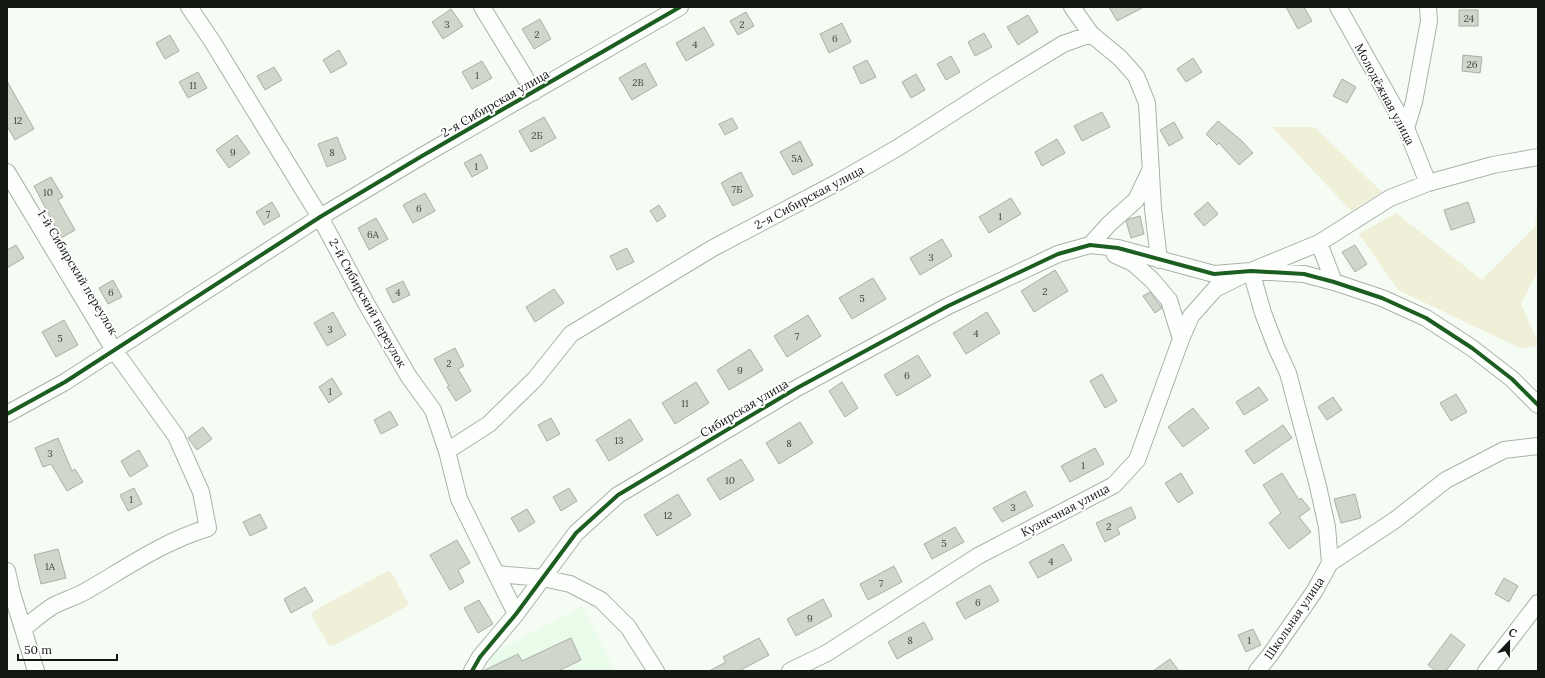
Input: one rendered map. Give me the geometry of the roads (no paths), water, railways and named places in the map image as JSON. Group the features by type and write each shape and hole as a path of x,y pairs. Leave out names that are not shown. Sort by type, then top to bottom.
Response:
{"street":[{"name":"2-й Сибирский переулок","path":"188,7 212,41 320,217 366,305 410,377 433,410 447,451 459,498 516,614"},
{"path":"482,7 534,92"},
{"name":"2-я Сибирская улица","path":"7,414 65,382 320,217 680,7"},
{"path":"1072,7 1091,34 1120,58 1136,76 1146,103 1150,171 1159,260"},
{"name":"Молодёжная улица","path":"1338,7 1406,128 1428,182"},
{"path":"1406,128 1414,102 1429,21 1428,7"},
{"name":"2-я Сибирская улица","path":"447,451 489,424 535,379 571,334 713,248 840,182 899,147 1063,44 1091,34"},
{"path":"1251,271 1319,243 1390,198 1428,182 1493,165 1538,157"},
{"path":"1090,245 1109,224 1136,200 1150,171"},
{"name":"1-й Сибирский переулок","path":"7,172 114,350 176,436 201,492 208,528 180,539 131,563 85,591 53,606 24,628"},
{"path":"1319,243 1334,282"},
{"path":"1090,245 1118,248 1214,274 1251,271 1304,274 1382,298 1426,318 1472,348 1512,379 1538,405"},
{"path":"1090,245 1133,263 1152,280 1168,300 1181,339"},
{"name":"Сибирская улица","path":"472,671 480,657 516,614 576,533 618,495 798,388 948,306 1058,254 1090,245"},
{"path":"1251,271 1263,313 1288,373 1294,394 1327,527 1330,563 1395,520 1446,480 1504,450 1538,446"},
{"name":"Кузнечная улица","path":"790,671 827,653 978,556 1114,485 1137,460 1181,339 1191,316 1216,289 1251,271"},
{"name":"Школьная улица","path":"1257,671 1314,592 1330,563"},
{"path":"7,571 10,593 24,628 36,671"},
{"path":"496,574 543,578 570,584 601,600 628,626 656,671"},
{"path":"1486,671 1538,603"}]}
